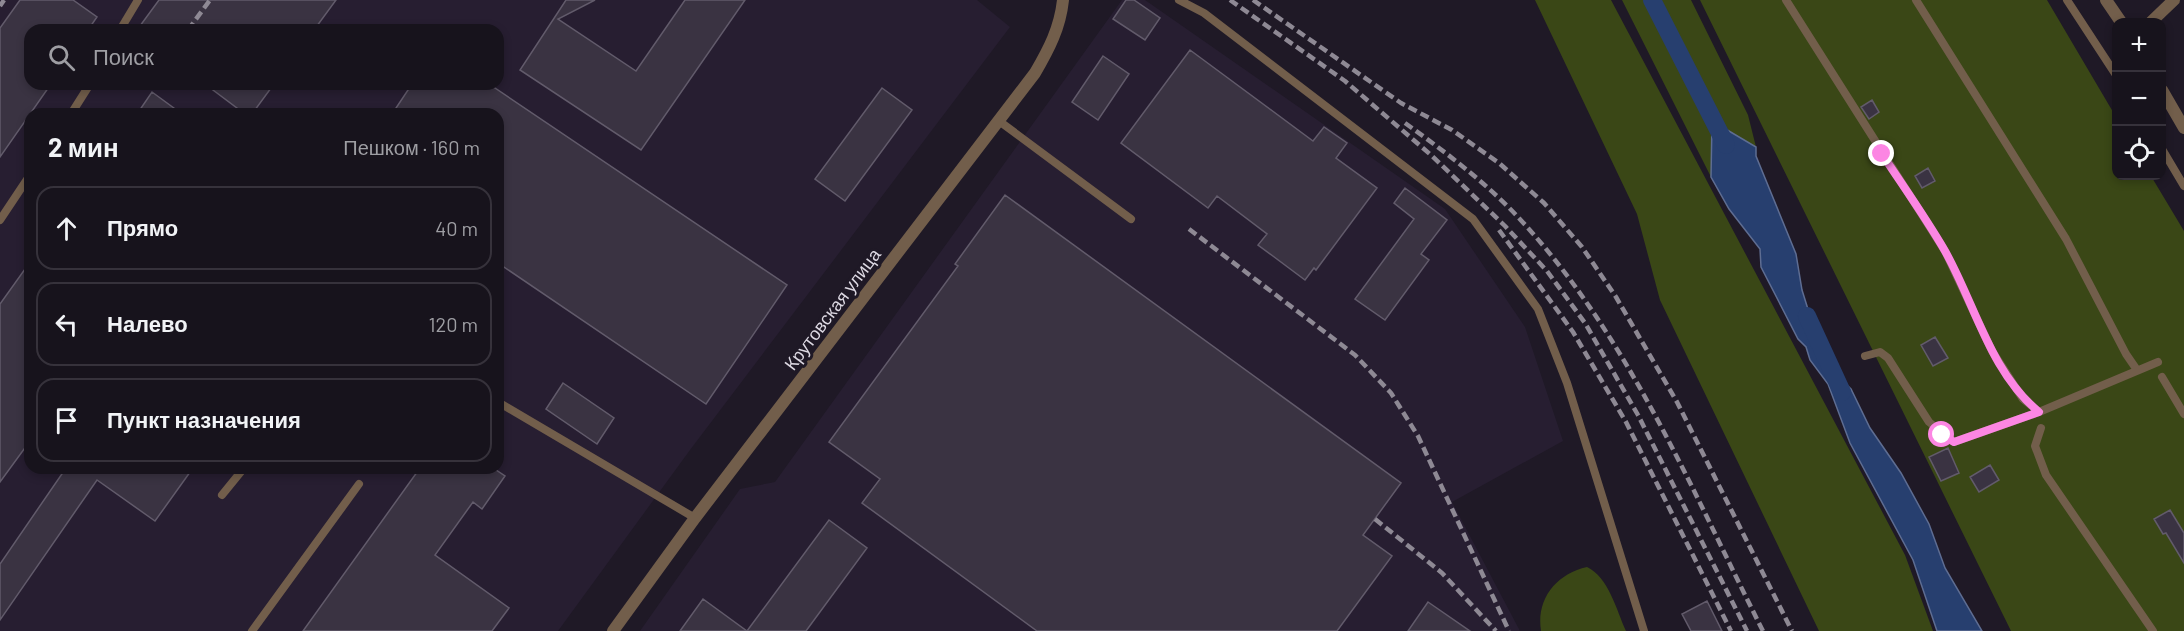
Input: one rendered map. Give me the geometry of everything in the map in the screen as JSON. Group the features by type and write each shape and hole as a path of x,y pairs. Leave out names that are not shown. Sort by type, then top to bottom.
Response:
{"street":[{"name":"Крутовская улица","path":"613,631 695,518 1035,73 1052,45 1061,19 1063,0"},
{"path":"2106,0 2118,18"},
{"path":"2155,18 2174,0"},
{"path":"2166,97 2184,128"}],"lane":[{"path":"124,24 138,0"},
{"path":"1179,0 1204,13 1473,219 1538,309 1567,383 1644,631"},
{"path":"1786,0 1945,251 1992,351 2023,399 2039,412"},
{"path":"1916,0 2066,239 2126,354 2137,370"},
{"path":"2067,0 2114,72"},
{"path":"75,108 86,90"},
{"path":"999,121 1131,219"},
{"path":"2166,156 2184,186"},
{"path":"0,220 24,184"},
{"path":"1865,356 1880,352 1888,358 1929,422 1954,442 2039,412 2158,362"},
{"path":"2162,377 2184,414"},
{"path":"504,406 695,518"},
{"path":"2042,428 2036,446 2046,475 2153,631"},
{"path":"222,495 239,474"},
{"path":"252,631 359,484"}],"shaded area":[{"path":"0,0 977,0 1010,27 690,450 558,631 0,631"},
{"path":"1122,0 1145,0 1445,209 1525,327 1563,441 1452,502 1520,631 640,631 740,489 775,482"}],"green space":[{"path":"1535,0 1611,0 1905,555 1933,631 1819,631 1660,300 1637,214"},
{"path":"1622,0 1691,0 1748,115 1756,147 1712,122 1711,177"},
{"path":"1700,0 2047,0 2112,110 2112,180 2153,180 2184,231 2184,631 2011,631"},
{"path":"1587,567 1595,572 1606,586 1626,631 1541,631 1542,608 1550,590 1566,575"}],"water":[{"path":"1712,121 1756,147 1756,156 1796,254 1802,290 1821,351 1830,369 1851,389 1870,428 1901,473 1929,524 1945,568 1982,631 1937,631 1913,560 1850,443 1828,384 1810,360 1806,347 1798,339 1761,267 1760,249 1729,209 1711,177"}],"building":[{"path":"20,0 73,0 97,17 92,24 24,24 24,90 47,90 34,108 24,108 24,123 0,157 0,28"},
{"path":"159,0 336,0 318,24 141,24"},
{"path":"566,0 595,0 558,19 636,71 685,0 745,0 641,150 520,70"},
{"path":"1126,0 1134,0 1160,18 1145,40 1113,19"},
{"path":"1190,50 1313,141 1324,127 1347,143 1336,158 1377,188 1316,270 1314,268 1305,280 1258,245 1267,234 1217,196 1208,208 1121,143"},
{"path":"1103,56 1129,74 1098,120 1072,102"},
{"path":"882,88 912,110 845,201 815,179"},
{"path":"213,90 270,90 256,108 237,108"},
{"path":"408,90 498,90 787,285 706,404 504,267 504,108 396,108"},
{"path":"152,92 174,108 141,108"},
{"path":"1872,100 1879,112 1869,119 1861,107"},
{"path":"1928,168 1935,181 1922,188 1915,176"},
{"path":"1405,188 1447,220 1421,254 1429,260 1385,320 1355,299 1414,219 1394,203"},
{"path":"1005,195 1401,483 1363,535 1392,556 1337,631 1037,631 862,503 880,479 829,442 958,266 955,264"},
{"path":"24,270 24,449 0,482 0,304"},
{"path":"1935,337 1948,358 1933,366 1921,345"},
{"path":"563,383 614,418 597,444 546,409"},
{"path":"1948,448 1959,473 1941,481 1929,457"},
{"path":"1990,465 1999,480 1979,492 1970,477"},
{"path":"62,474 189,474 155,521 97,480 0,620 0,564"},
{"path":"416,474 502,474 505,476 482,509 473,502 435,555 509,608 492,631 303,631"},
{"path":"2170,510 2184,533 2184,563 2166,533 2163,534 2154,519"},
{"path":"829,520 867,548 806,631 747,631"},
{"path":"703,599 747,631 680,631"},
{"path":"1707,601 1722,631 1691,631 1682,614"},
{"path":"1428,602 1470,631 1408,631"}],"waterway":[{"path":"1652,0 1726,145"},
{"path":"1807,316 1842,392"}],"railway":[{"path":"0,6 4,0"},
{"path":"192,24 210,0"},
{"path":"1230,0 1345,81 1431,155 1505,226 1547,271 1585,323 1638,415 1747,631"},
{"path":"1253,0 1401,103 1452,130 1499,163 1544,203 1582,247 1616,297 1677,402 1792,631"},
{"path":"1405,123 1463,167 1517,216 1556,262 1592,311 1655,414 1763,631"},
{"path":"1189,229 1355,355 1391,393 1418,436 1509,631"},
{"path":"1499,230 1573,332 1626,422 1731,631"},
{"path":"1375,519 1442,573 1496,631"}],"route":[{"path":"1882,154 1945,251 1992,351 2023,399 2039,412 1954,442 1942,435"}]}
